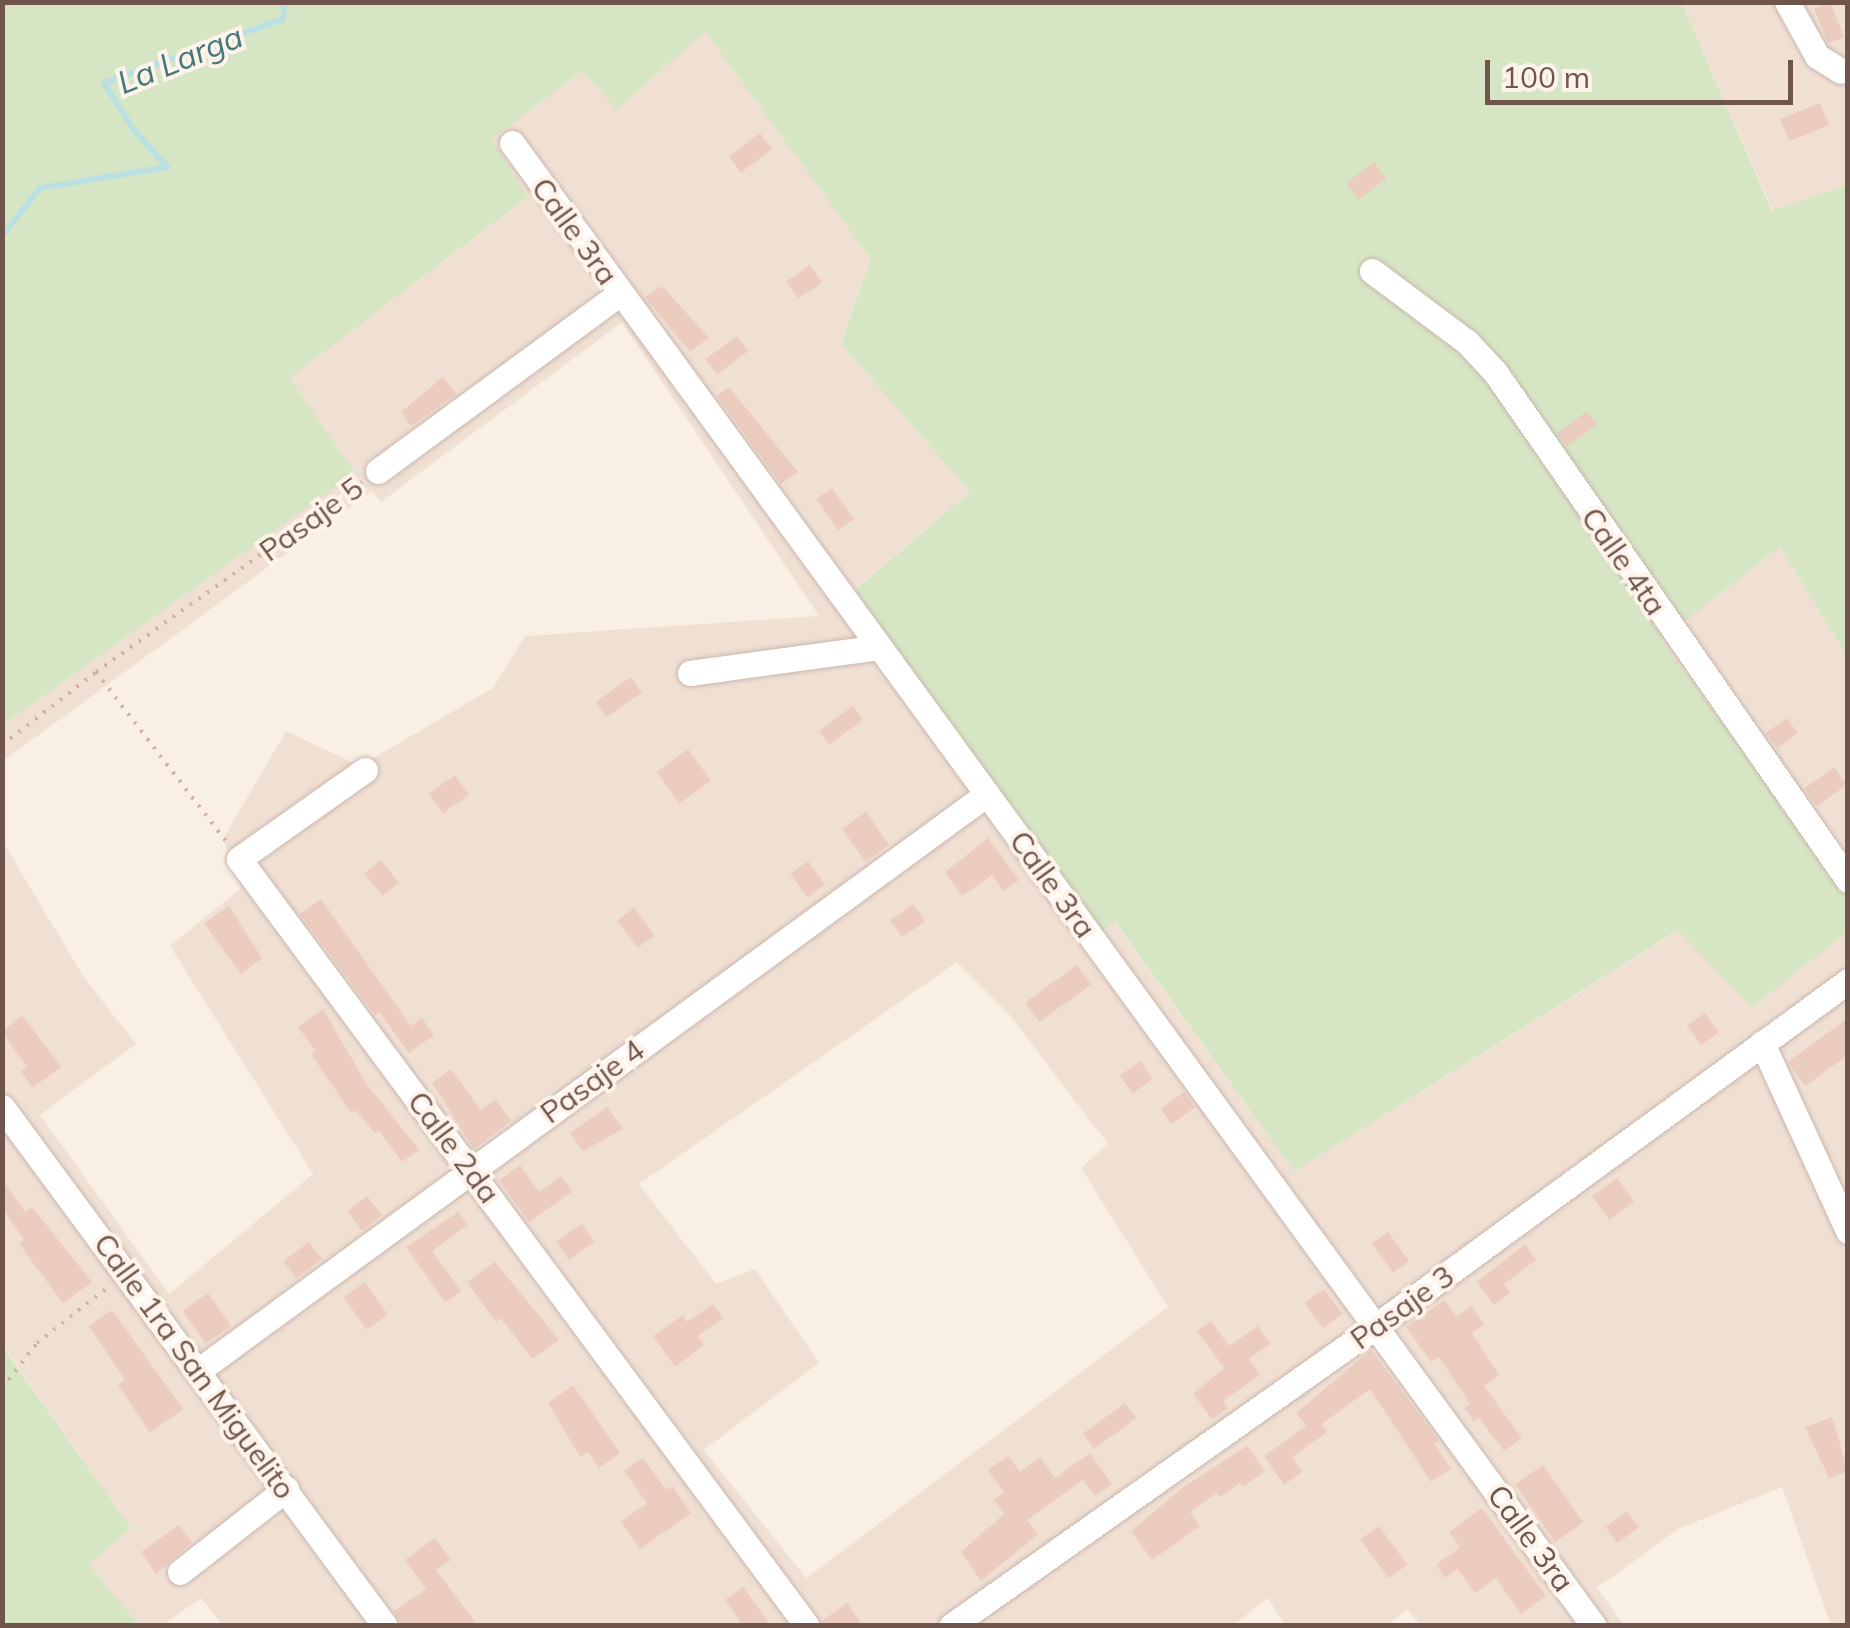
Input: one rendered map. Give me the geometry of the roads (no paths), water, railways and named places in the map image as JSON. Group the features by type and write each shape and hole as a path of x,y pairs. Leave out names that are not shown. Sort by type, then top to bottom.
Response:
{"street":[{"path":"1787,2 1817,56 1844,70"},
{"path":"1810,78 1844,70"},
{"name":"Calle 3ra","path":"512,143 1594,1626"},
{"name":"Calle 4ta","path":"1372,271 1454,332 1494,372 1848,880"},
{"name":"Pasaje 5","path":"378,471 620,293"},
{"path":"690,673 879,647"},
{"name":"Calle 2da","path":"365,770 240,859 806,1626"},
{"name":"Pasaje 4","path":"199,1370 987,794"},
{"name":"Pasaje 3","path":"950,1626 1376,1326 1848,981"},
{"path":"1762,1044 1848,1232"},
{"name":"Calle 1ra San Miguelito","path":"2,1108 385,1626"},
{"path":"180,1572 286,1489"}],"waterway":[{"name":"La Larga","path":"2,236 40,188 167,167 133,129 104,83 283,19 285,2"}]}
